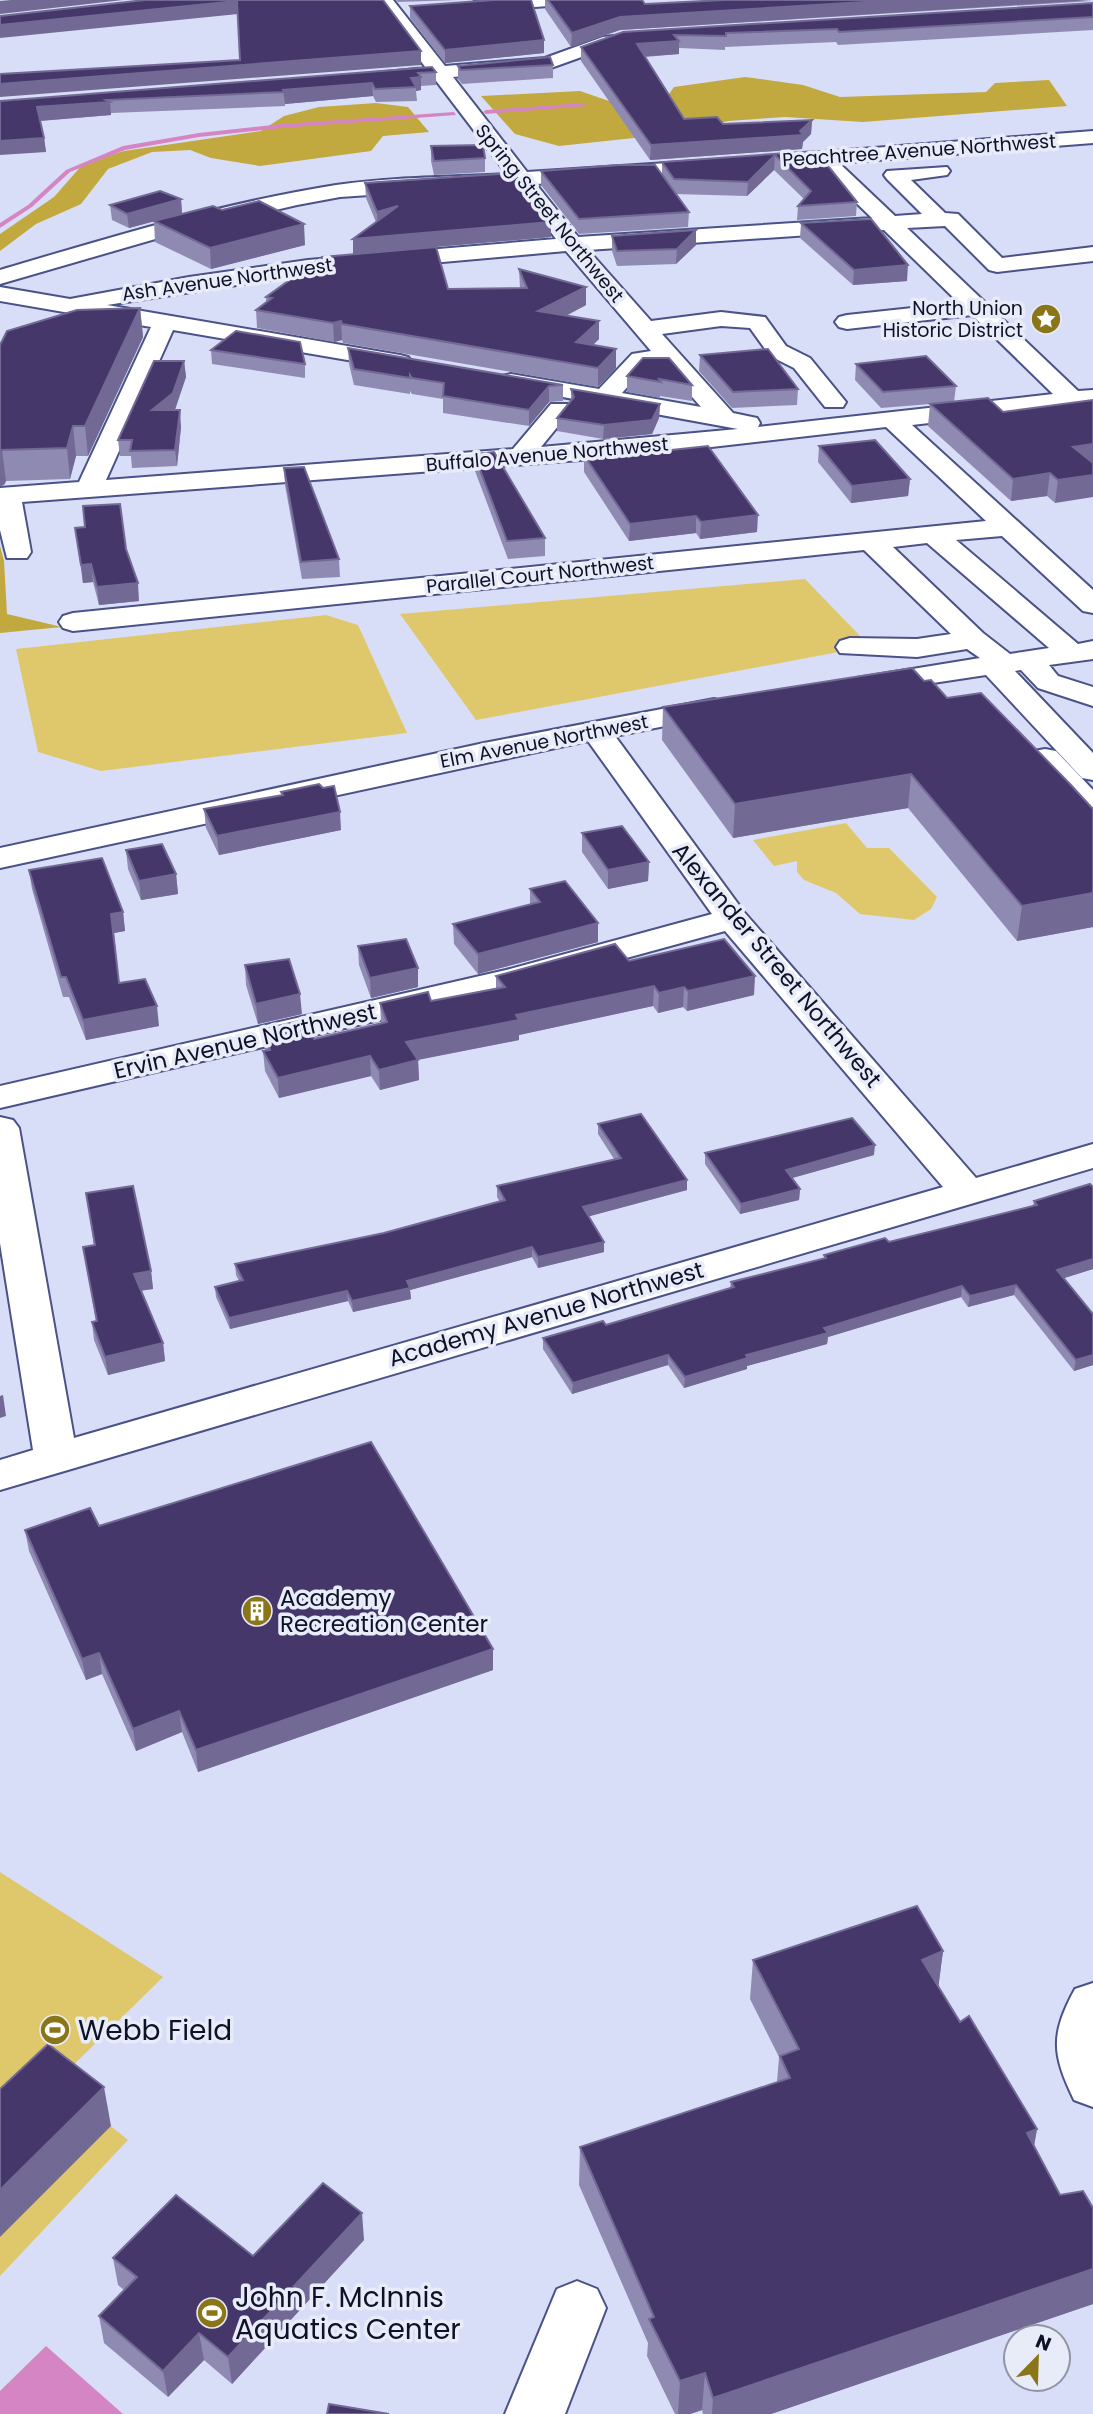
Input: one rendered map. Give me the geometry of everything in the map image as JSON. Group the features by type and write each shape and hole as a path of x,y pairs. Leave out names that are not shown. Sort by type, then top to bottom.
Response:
{"street":[{"path":"468,6 562,0"},
{"name":"Spring Street Northwest","path":"397,7 439,73 573,244 645,329 680,359 732,428"},
{"path":"359,79 548,63 609,41 644,36"},
{"name":"Peachtree Avenue Northwest","path":"0,276 146,234 295,198 340,191 1093,137"},
{"path":"1013,164 1093,157"},
{"path":"822,158 976,308 1083,398"},
{"path":"960,169 894,175 939,219 950,219 997,265 1093,254"},
{"name":"Ash Avenue Northwest","path":"70,306 162,286 289,267 939,219"},
{"path":"0,294 120,314 163,326 424,366"},
{"path":"847,322 976,308"},
{"path":"120,314 78,329 163,326"},
{"path":"645,329 721,319 757,322 778,351 802,363 834,402"},
{"path":"89,489 163,326"},
{"path":"747,354 778,351"},
{"path":"605,398 640,359 680,359"},
{"path":"489,377 605,398 732,428 747,450 756,454 914,440"},
{"name":"Buffalo Avenue Northwest","path":"4,496 520,457 732,428 792,431 1083,398"},
{"path":"520,457 560,409"},
{"path":"892,420 1007,527 1087,592"},
{"path":"4,496 17,552"},
{"name":"Parallel Court Northwest","path":"73,622 1007,527"},
{"path":"932,534 1082,652"},
{"path":"871,541 973,639 1009,663 1048,682 1093,697"},
{"path":"850,647 916,648 973,639"},
{"path":"833,689 1082,652"},
{"path":"1009,663 1045,720 1093,771"},
{"name":"Elm Avenue Northwest","path":"0,858 596,730 739,704"},
{"path":"1045,720 1035,737 1036,748 1093,808"},
{"name":"Alexander Street Northwest","path":"596,730 732,919 968,1192"},
{"name":"Ervin Avenue Northwest","path":"0,1097 513,979 732,919"},
{"path":"0,1128 56,1457"},
{"name":"Academy Avenue Northwest","path":"0,1475 1093,1156"},
{"path":"1093,2005 1081,2034 1083,2056 1093,2083"},
{"path":"535,2414 577,2308"}],"shaded area":[{"path":"745,77 803,85 840,97 986,92 995,83 1049,80 1067,106 863,122 785,117 728,121 690,132 559,146 515,134 481,96 580,91 609,101 667,97 674,87"},
{"path":"376,103 408,107 429,132 383,136 371,151 260,166 211,158 190,150 152,152 108,169 81,204 36,224 0,251 0,234 54,197 83,164 124,151 261,131 284,116 319,107"},
{"path":"0,546 4,561 7,614 62,627 0,633"},
{"path":"805,579 862,638 844,651 476,720 400,614"},
{"path":"326,615 358,625 407,733 101,771 38,752 16,649"},
{"path":"846,823 867,848 889,848 937,897 931,909 914,920 860,914 836,893 804,880 797,872 797,861 774,866 753,840"},
{"name":"Webb Field","path":"0,1872 163,1977 56,2082 128,2140 0,2276"},
{"path":"46,2346 123,2414 0,2414 0,2391"}],"building":[{"path":"145,0 383,0 421,51 0,84 0,74 240,60 237,1 0,25 0,16"},
{"path":"531,0 544,40 445,50 410,6"},
{"path":"548,0 642,0 645,4 724,0 897,0 620,17 572,33"},
{"path":"1093,3 1093,17 839,32 837,29 726,33 726,36 674,35 679,41 637,44 684,119 717,117 723,124 812,120 800,131 803,135 651,145 581,47 623,32"},
{"path":"550,57 553,65 461,70 458,66"},
{"path":"432,67 436,72 418,73 421,77 411,78 416,87 375,89 372,83 283,90 284,92 106,100 110,102 37,107 44,138 0,141 0,101"},
{"path":"483,145 485,158 434,161 431,146"},
{"path":"816,151 857,202 798,206 811,191 775,155 748,182 674,179 662,162"},
{"path":"655,165 689,212 579,219 541,171"},
{"path":"514,173 551,222 353,239 398,206 377,212 365,183"},
{"path":"160,191 181,199 127,214 110,205"},
{"path":"259,201 304,224 210,248 154,221 213,206 222,210"},
{"path":"871,219 908,265 854,270 801,223"},
{"path":"696,230 677,249 617,251 612,236"},
{"path":"436,247 448,289 527,288 519,269 586,287 538,311 599,321 576,342 616,349 598,368 342,324 341,321 333,323 256,310 272,298 266,297 322,257"},
{"path":"140,308 85,426 73,426 67,448 2,450 0,455 0,345 7,331 77,310"},
{"path":"236,331 300,342 305,364 211,350"},
{"path":"348,348 563,385 549,386 529,410 443,396 444,383 412,378 410,375 410,378 354,369"},
{"path":"768,349 798,389 733,392 700,355"},
{"path":"926,356 956,386 883,392 856,364"},
{"path":"643,358 669,358 692,385 627,376"},
{"path":"154,361 184,361 173,393 152,410 180,410 175,450 130,451 132,440 118,440"},
{"path":"571,389 660,404 652,420 604,425 557,418 574,397"},
{"path":"988,398 1003,412 1093,400 1093,444 1073,447 1093,463 1093,475 1058,480 1050,473 1013,479 930,404"},
{"path":"875,440 910,479 852,486 819,446"},
{"path":"708,446 758,515 701,522 696,516 630,524 584,455 637,449 634,454"},
{"path":"494,452 545,538 507,541 474,454"},
{"path":"304,467 339,559 301,562 284,468"},
{"path":"120,504 126,549 138,583 97,587 91,564 81,565 75,528 85,527 83,506"},
{"path":"912,668 924,681 931,680 947,698 981,693 1093,809 1093,893 1022,906 911,774 735,804 663,707"},
{"path":"319,784 323,788 334,786 340,812 217,836 204,809 283,795 281,792"},
{"path":"622,826 649,862 608,870 582,833"},
{"path":"162,844 176,874 139,881 126,850"},
{"path":"102,858 123,912 111,914 119,983 145,979 157,1006 83,1020 66,977 61,977 29,870"},
{"path":"565,881 598,923 478,954 453,924 540,902 530,889"},
{"path":"406,939 418,968 370,978 358,946"},
{"path":"724,939 755,976 688,991 684,987 659,993 654,986 516,1015 519,1020 406,1042 418,1060 379,1070 370,1056 278,1078 263,1051 270,1050 264,1029 308,1019 314,1039 387,1022 380,1003 428,992 431,1001 505,987 496,976 615,944 629,961"},
{"path":"289,959 300,994 256,1004 245,965"},
{"path":"641,1114 687,1180 583,1207 604,1242 538,1257 532,1247 407,1281 410,1288 352,1301 347,1291 229,1318 215,1287 243,1280 235,1264 384,1233 505,1200 497,1186 621,1158 598,1124"},
{"path":"852,1118 875,1145 786,1170 800,1189 741,1204 705,1153"},
{"path":"1090,1184 1093,1187 1093,1259 1057,1270 1093,1314 1093,1355 1076,1360 1016,1285 970,1296 962,1286 824,1328 828,1333 746,1355 748,1358 685,1377 668,1355 573,1383 543,1338 603,1321 606,1325 734,1287 731,1282 826,1258 824,1255 885,1238 889,1242 1037,1205 1034,1201"},
{"path":"133,1186 151,1271 134,1274 163,1343 105,1357 92,1322 97,1321 83,1247 95,1245 86,1193"},
{"name":"Academy Recreation Center","path":"371,1442 493,1649 196,1750 179,1711 133,1729 99,1653 82,1659 25,1530 90,1508 99,1526"},
{"path":"917,1906 943,1951 922,1960 960,2022 969,2016 1037,2129 1027,2133 1060,2195 1083,2191 1093,2208 1093,2269 713,2398 705,2373 680,2381 649,2319 654,2317 580,2147 790,2078 780,2056 799,2049 753,1960"},
{"path":"48,2044 104,2087 0,2190 0,2089"},
{"path":"323,2183 362,2213 228,2357 199,2333 163,2371 99,2316 137,2277 113,2258 176,2195 253,2256"},
{"path":"329,2404 389,2414 327,2414"}],"waterway":[{"path":"486,112 584,105"},
{"path":"0,226 30,206 68,171 123,148 199,135 282,126 454,114"}],"place":[{"name":"North Union Historic District","path":"1046,319"},
{"name":"Academy Recreation Center","path":"257,1611"},
{"name":"Webb Field","path":"55,2030"},
{"name":"John F. McInnis Aquatics Center","path":"212,2313"}]}
